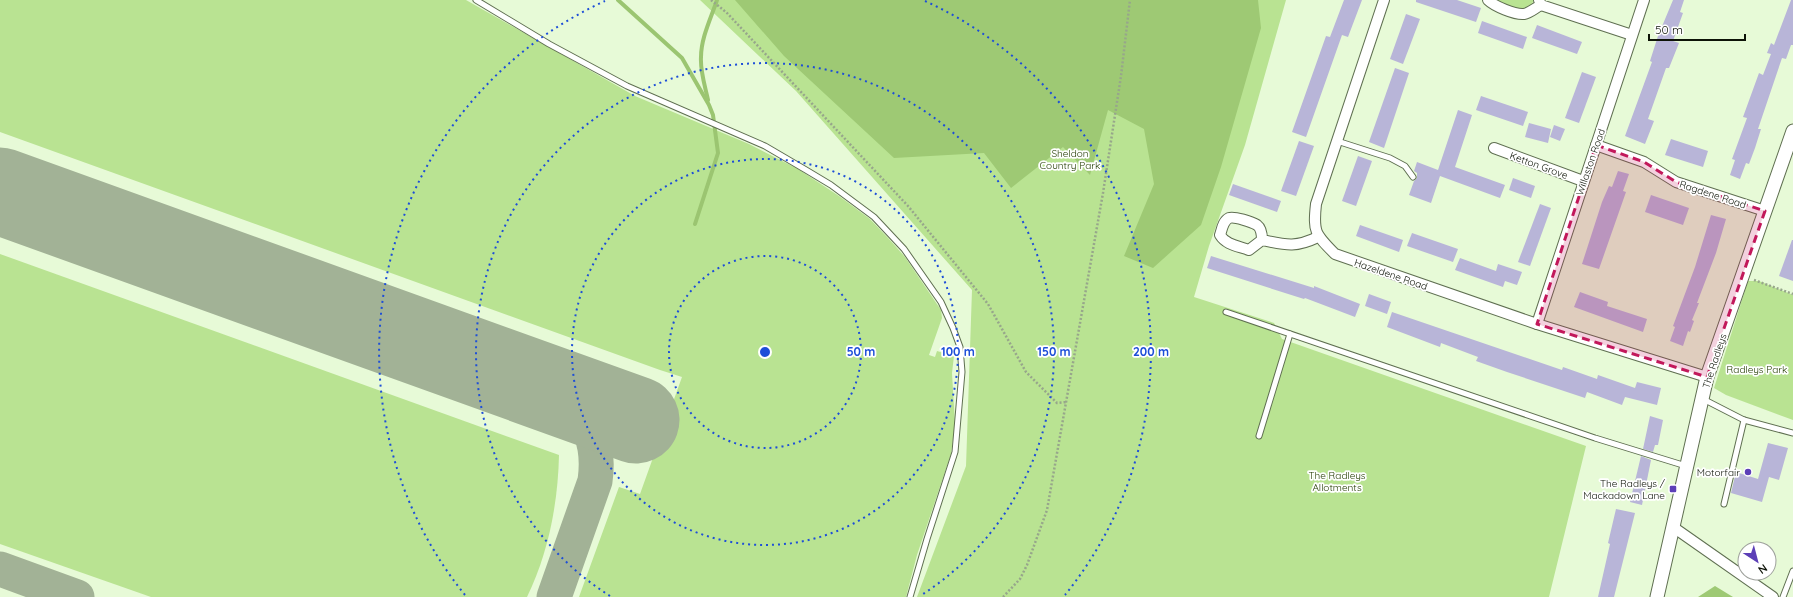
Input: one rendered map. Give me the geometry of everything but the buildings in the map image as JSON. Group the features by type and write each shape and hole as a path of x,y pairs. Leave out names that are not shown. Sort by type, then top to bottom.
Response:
{"street":[{"path":"1262,240 1288,246 1306,243 1318,237 1314,221 1316,204 1384,0"},
{"path":"1488,0 1493,5 1521,15 1530,12 1540,2 1632,35"},
{"name":"Willaston Road","path":"1537,324 1644,0"},
{"name":"The Radleys","path":"1657,597 1707,377 1793,131"},
{"name":"Ragdene Road","path":"1596,146 1644,162 1676,182 1765,211"},
{"name":"Ketton Grove","path":"1494,148 1583,181"},
{"name":"Hazeldene Road","path":"1318,237 1334,254 1537,324 1707,377"},
{"path":"1673,527 1773,597"}],"lane":[{"path":"476,0 549,44 627,86 701,120 765,146 806,170 874,217 904,249 941,302 960,347 962,372 955,452 910,597"},
{"path":"1337,142 1390,158 1405,166 1413,177"},
{"path":"1226,312 1595,438 1687,466"},
{"path":"1259,436 1290,334"},
{"path":"1703,399 1744,420 1793,433"},
{"path":"1724,504 1744,420"},
{"path":"1783,597 1793,571"}],"path":[{"path":"711,0 727,13 908,206 988,304 1026,372 1057,403 1067,402"},
{"path":"1003,597 1020,579 1027,565 1047,510 1103,193 1121,76 1130,0"},
{"path":"1742,276 1793,294"}],"highlighted area":[{"path":"1596,145 1644,162 1676,182 1765,211 1707,377 1537,324"}],"green space":[{"path":"0,0 466,0 635,96 749,144 798,169 839,196 870,219 889,239 905,257 941,310 942,318 929,355 935,357 937,351 954,356 952,373 955,424 951,454 917,555 906,597 579,597 619,487 640,494 682,377 0,132"},
{"name":"Sheldon Country Park","path":"700,0 1286,0 1245,145 1209,246 1194,297 1274,323 1282,339 1586,446 1549,597 917,597 966,466 972,290 796,91"},
{"path":"735,0 1258,0 1261,28 1221,167 1201,225 1153,268 1124,256 1154,184 1144,129 1108,110 1090,175 1063,147 1011,188 984,153 894,158 784,56"},
{"path":"1495,0 1534,0 1530,7 1520,11"},
{"path":"0,254 559,455 557,492 546,546 541,564 527,597 151,597 0,544"},
{"name":"Radleys Park","path":"1748,281 1759,281 1793,295 1793,420 1726,395 1714,388"},
{"path":"1715,586 1733,597 1698,597"}],"waterway":[{"path":"618,0 682,58 709,105 713,115 718,153 695,224"},
{"path":"708,100 701,68 701,50 704,35 717,0"}],"taxiway":[{"path":"554,597 595,481 596,468 594,443 586,421 579,411 560,393"},
{"path":"0,569 77,597"}],"runway":[{"path":"0,191 636,420"}],"place":[{"name":"Motorfair","path":"1748,472"},
{"name":"The Radleys / Mackadown Lane","path":"1673,489"}],"park label":[{"name":"The Radleys Allotments","path":"1337,480"}]}
